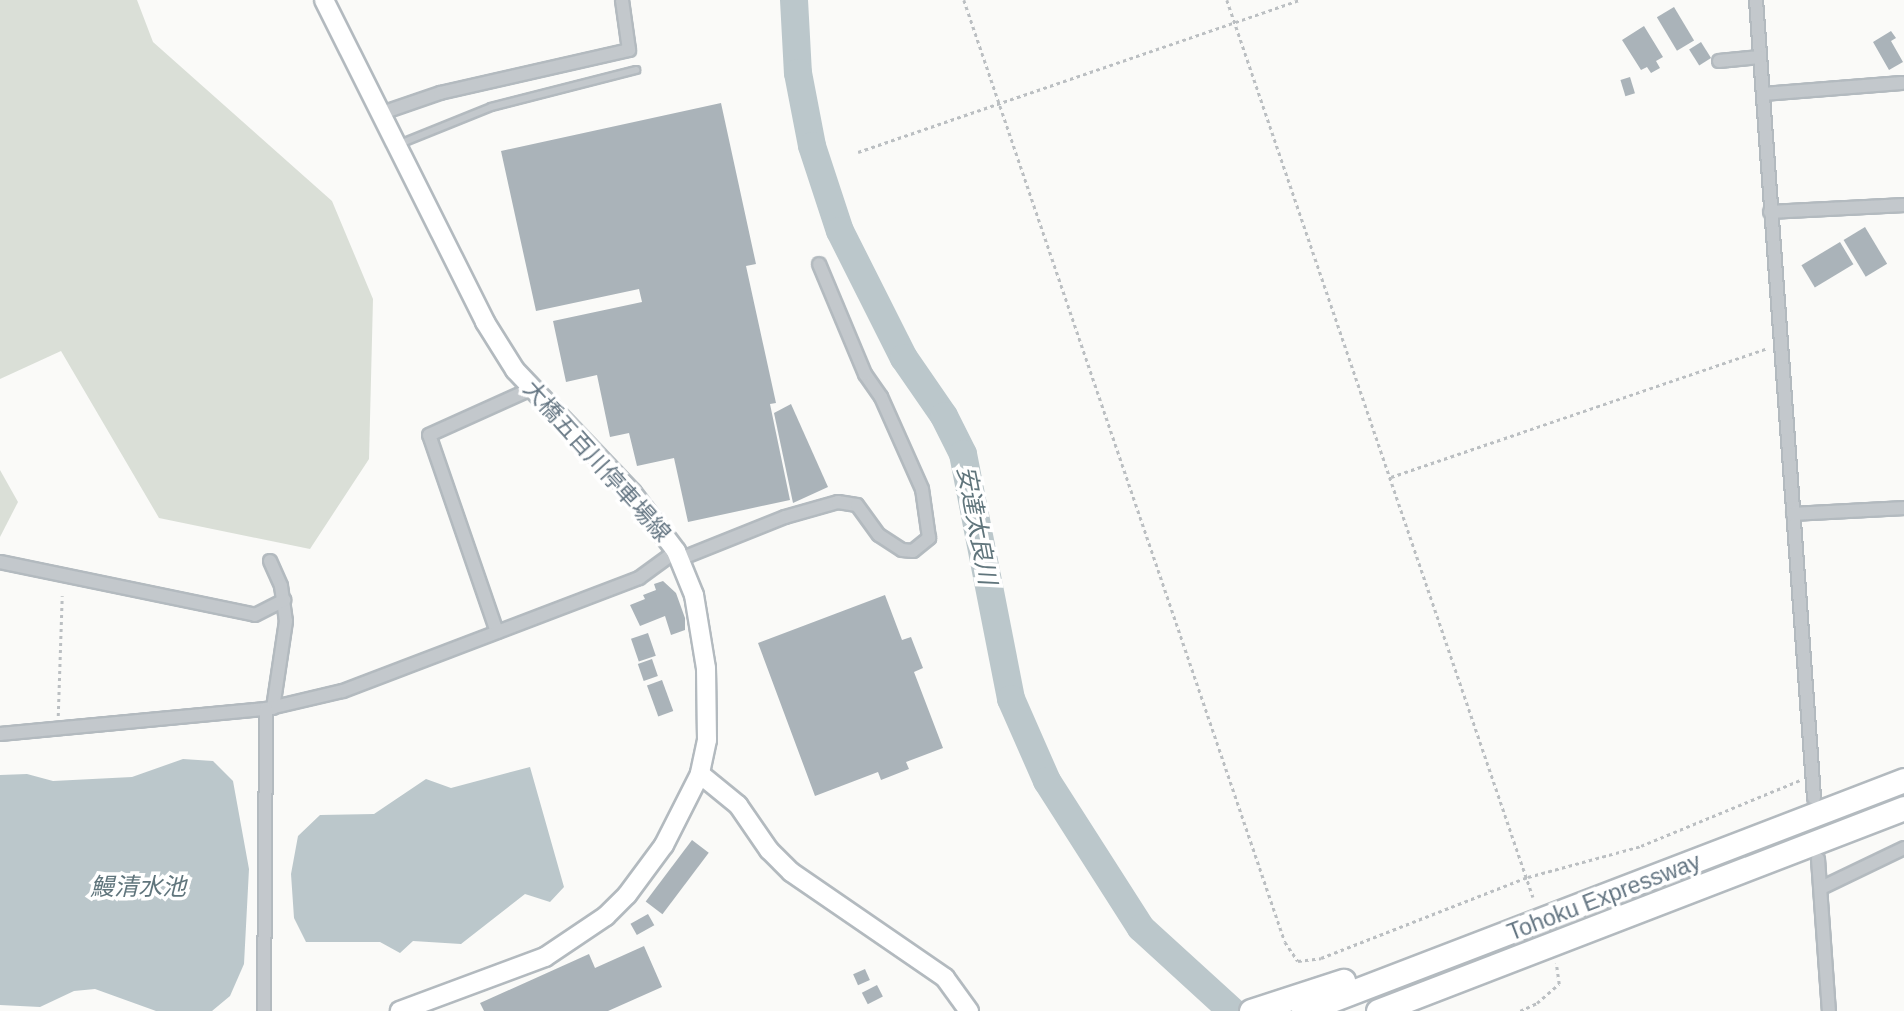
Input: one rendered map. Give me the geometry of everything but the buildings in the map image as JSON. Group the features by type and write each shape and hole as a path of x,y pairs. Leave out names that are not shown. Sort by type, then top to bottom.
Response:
{"highway":[{"name":"Tohoku Expressway","path":"1251,1011 1311,1002 1533,924 1904,780"},
{"name":"Tohoku Expressway","path":"1378,1011 1550,955 1904,808"},
{"path":"1412,1011 1550,955"}],"main road":[{"name":"大橋五百川停車場線","path":"324,0 485,322 531,389 632,494 678,555 694,595 703,638 706,740 700,774 664,845 606,916 545,957 400,1011"},
{"path":"700,774 738,805 769,850 791,872 945,978 969,1011"}],"street":[{"path":"379,114 440,93 629,50 622,0"},
{"path":"1756,0 1814,798"},
{"path":"1719,61 1760,57"},
{"path":"1763,94 1902,83"},
{"path":"1770,212 1904,205"},
{"path":"0,734 269,709 343,691 639,578 678,555 785,517 838,502 858,505 879,535 902,550 913,551 929,538 922,489 881,397 865,374 819,264"},
{"path":"497,632 429,435 531,389"},
{"path":"1793,514 1904,508"},
{"path":"264,1011 269,709 286,621 284,600 270,561"},
{"path":"0,562 255,615 284,600"},
{"path":"1821,888 1904,848"},
{"path":"1818,859 1829,1011"}],"lane":[{"path":"395,145 491,107 636,70"}],"path":[{"path":"964,0 1292,955 1298,961 1321,958 1528,877 1641,846 1813,775"},
{"path":"1227,0 1534,897"},
{"path":"858,152 1300,0"},
{"path":"1391,477 1781,343"},
{"path":"58,727 62,596"},
{"path":"1520,1011 1537,1003 1559,984 1550,955"}],"shaded area":[{"path":"0,0 137,0 153,42 332,201 373,299 369,459 310,549 159,518 61,351 0,379"},
{"path":"0,470 18,502 0,537"}],"water":[{"name":"鰻清水池","path":"183,759 213,761 233,781 249,869 244,964 230,996 212,1011 156,1011 95,989 74,991 40,1007 0,1005 0,775 27,774 53,781 132,777"},
{"path":"530,767 564,887 550,902 525,894 461,944 413,941 400,953 380,942 306,942 294,918 291,874 298,836 320,815 374,814 426,779 451,788"}],"waterway":[{"name":"安達太良川","path":"794,0 798,73 812,146 840,231 904,358 944,416 963,454 1011,699 1047,781 1141,928 1232,1011"}]}
